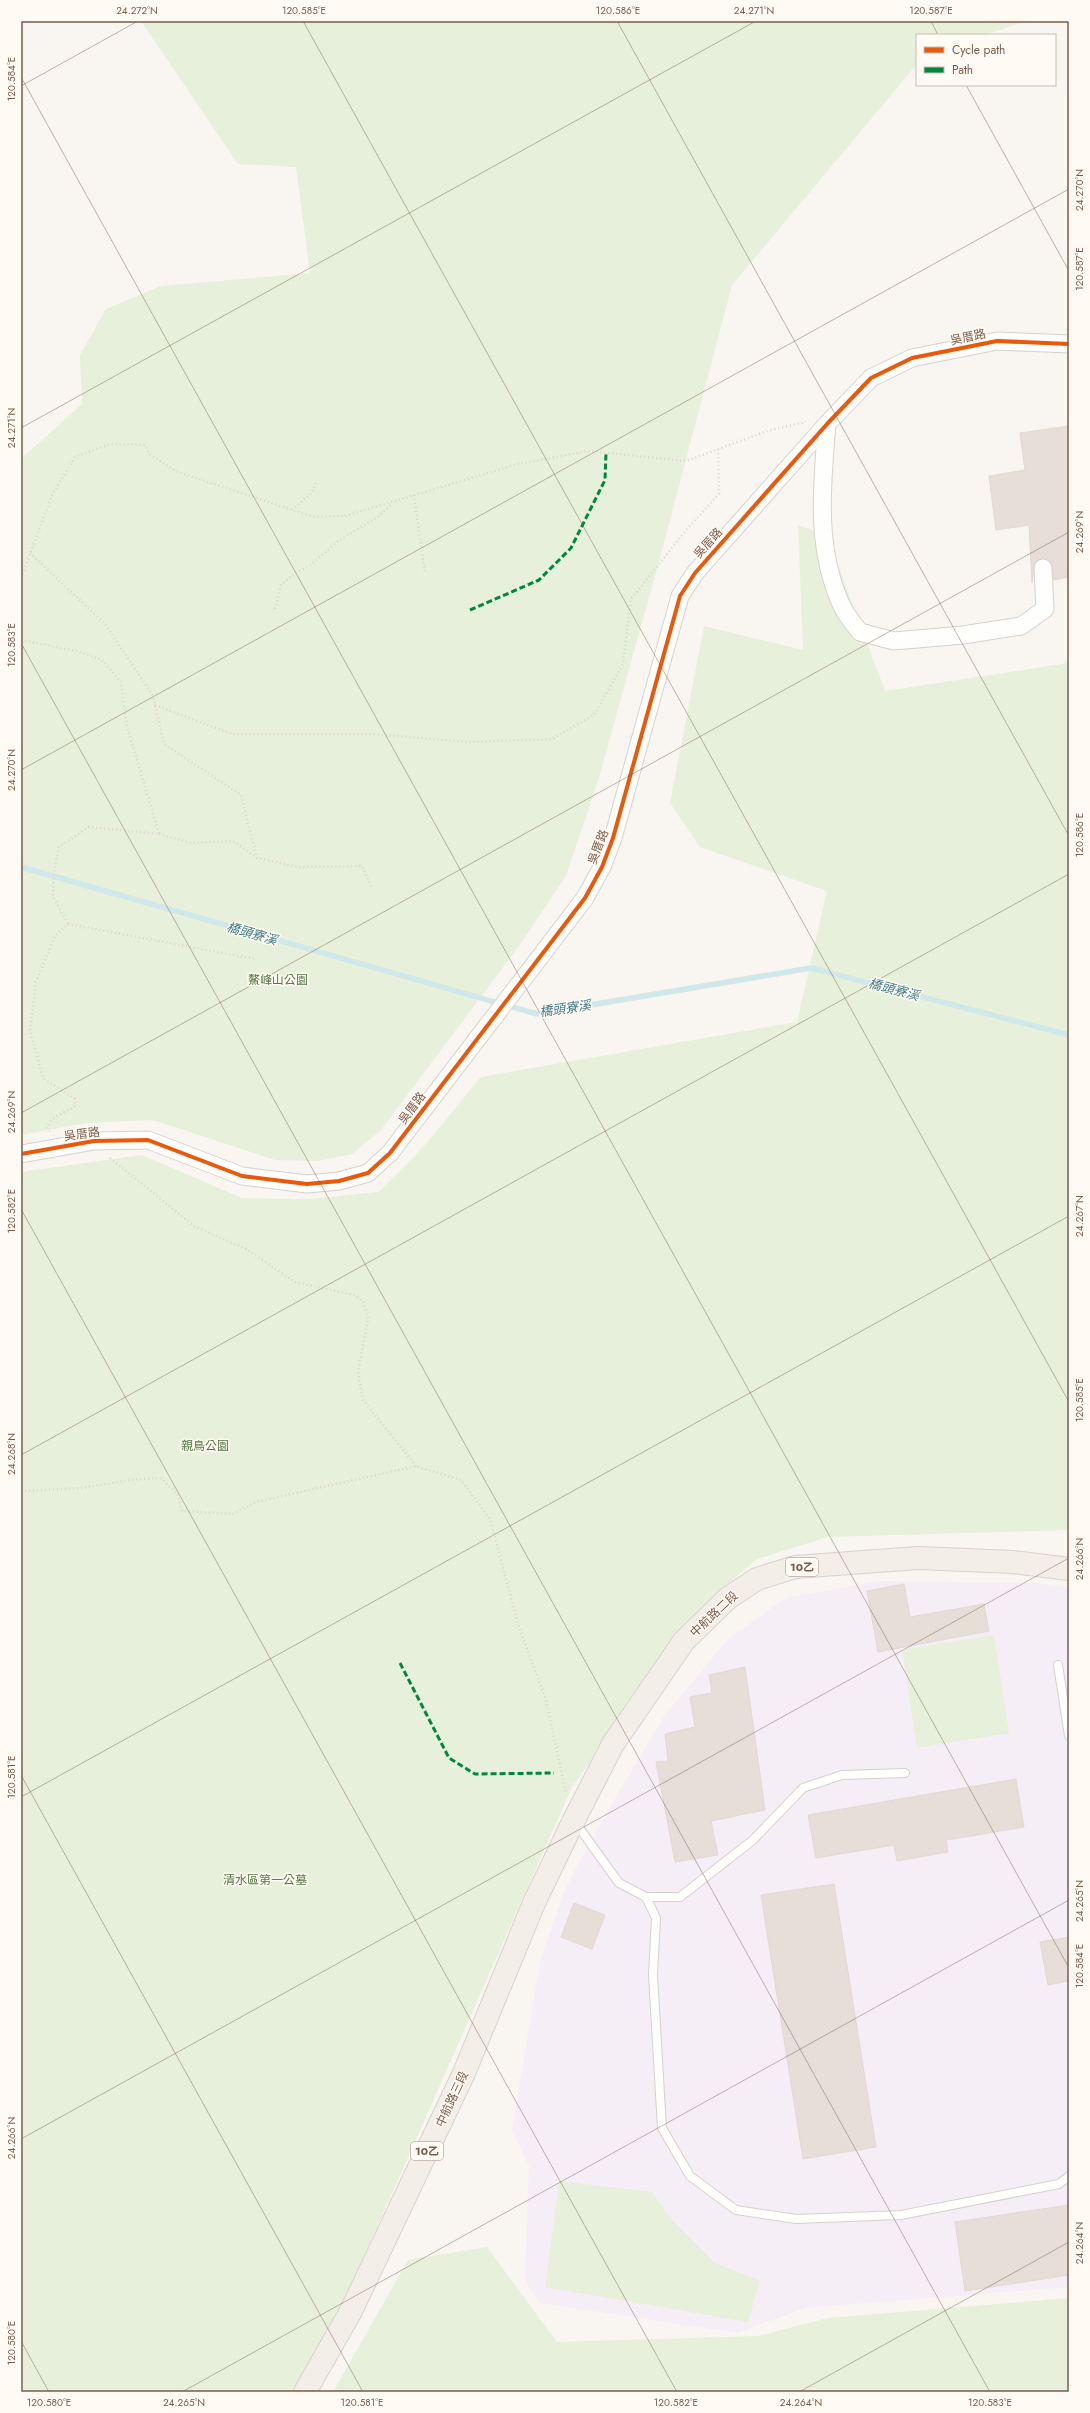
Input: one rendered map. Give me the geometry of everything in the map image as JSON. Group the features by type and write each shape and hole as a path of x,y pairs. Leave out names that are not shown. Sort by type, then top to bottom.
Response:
{"main road":[{"name":"中航路二段","path":"574,1820 613,1744 684,1641 728,1598 757,1579 795,1567 918,1558 1013,1562 1069,1569"},
{"name":"中航路三段","path":"305,2392 351,2311 464,2073 534,1903 574,1820"}],"street":[{"name":"吳厝路","path":"21,1154 94,1141 148,1140 242,1176 307,1184 339,1181 368,1173 390,1153 586,898 602,867 613,838 680,596 695,573 820,422 871,378 912,358 997,341 1069,344"},
{"path":"820,422 821,502 826,556 841,605 860,632 894,641 963,635 1021,626 1045,609 1043,568"}],"lane":[{"path":"1058,1665 1069,1736"},
{"path":"574,1820 619,1883 646,1897 680,1897 753,1840 803,1788 842,1775 905,1773"},
{"path":"646,1897 656,1918 653,1975 662,2128 690,2176 736,2210 796,2219 901,2215 1059,2184 1069,2176"}],"path":[{"path":"21,578 52,495 75,457 110,444 145,445 150,454 175,471 314,517 345,516 393,503 414,495 518,464 588,451 686,461 770,430 820,422"},
{"path":"155,705 232,734 371,734 469,742 552,739 594,715 622,664 631,599 687,529 719,494 718,449"},
{"path":"292,510 312,493 316,481"},
{"path":"414,495 425,573"},
{"path":"274,609 281,585 296,572 310,566 338,541 379,516 393,503"},
{"path":"30,554 105,624 153,696 164,744 241,795 257,858"},
{"path":"21,640 77,651 102,660 120,682 128,727 159,834"},
{"path":"68,924 53,897 54,872 59,847 89,827 159,834 191,843 233,841 257,858 299,867 362,866 372,888"},
{"path":"68,924 255,959"},
{"path":"54,1135 47,1129 48,1124 53,1118 75,1106 75,1099 43,1078 30,1030 36,982 55,936 68,924"},
{"path":"94,1141 112,1159 194,1226 246,1249 295,1282 354,1295 363,1301 368,1319 358,1372 363,1400 416,1466"},
{"path":"21,1491 27,1489 82,1488 130,1480 160,1478 177,1492 182,1511 233,1514 256,1502 416,1466 461,1480 490,1519 519,1627 546,1700 563,1783 574,1820"}],"shaded area":[{"path":"878,1581 1038,1583 1069,1588 1069,2287 805,2308 737,2333 540,2303 525,2281 529,2166 512,2130 540,1961 566,1887 603,1819 665,1715 729,1638 786,1598"}],"green space":[{"name":"鰲峰山公園","path":"141,21 1027,21 987,34 916,34 916,65 732,285 658,565 598,781 566,876 522,942 381,1130 352,1154 318,1161 275,1160 153,1120 86,1123 21,1135 21,459 82,404 80,355 106,309 161,286 310,273 296,167 238,164"},
{"path":"798,525 827,536 885,691 1069,663 1069,1530 828,1537 757,1559 704,1604 572,1787 304,2392 21,2392 21,1172 142,1155 242,1198 310,1199 379,1192 424,1146 481,1077 797,1022 827,891 700,847 670,803 704,626 803,650"},
{"path":"994,1635 1009,1733 917,1748 902,1650"},
{"path":"559,2181 652,2192 671,2219 715,2263 760,2281 748,2322 545,2287"},
{"path":"487,2247 557,2342 758,2336 828,2318 1069,2298 1069,2392 333,2392 408,2260"}],"building":[{"path":"1069,426 1069,577 1054,580 1052,563 1042,558 1034,564 1032,583 1029,525 996,530 989,476 1025,470 1020,433"},
{"path":"904,1584 910,1617 984,1604 989,1631 878,1652 867,1591"},
{"path":"745,1667 765,1810 711,1821 718,1855 675,1862 656,1762 668,1761 665,1734 695,1727 690,1697 712,1693 709,1675"},
{"path":"1016,1779 1024,1827 946,1840 948,1852 897,1861 894,1845 816,1858 808,1815"},
{"path":"834,1884 876,2147 803,2159 761,1895"},
{"path":"574,1903 605,1915 592,1949 561,1937"},
{"path":"1069,1937 1069,1981 1048,1985 1040,1942"},
{"path":"1069,2205 1069,2275 965,2291 955,2222"}],"waterway":[{"name":"橋頭寮溪","path":"21,867 537,1014 811,968 1069,1035"}],"marked path":[{"path":"470,610 539,580 571,548 605,480 606,453"},
{"path":"400,1663 449,1758 475,1774 554,1773"}],"cycle path":[{"path":"21,1154 94,1141 148,1140 242,1176 307,1184 339,1181 368,1173 390,1153 585,898 602,867 613,838 680,596 695,573 827,424 871,378 912,358 997,341 1069,344"}],"park label":[{"name":"親鳥公園","path":"205,1446"},
{"name":"清水區第一公墓","path":"265,1880"}]}
